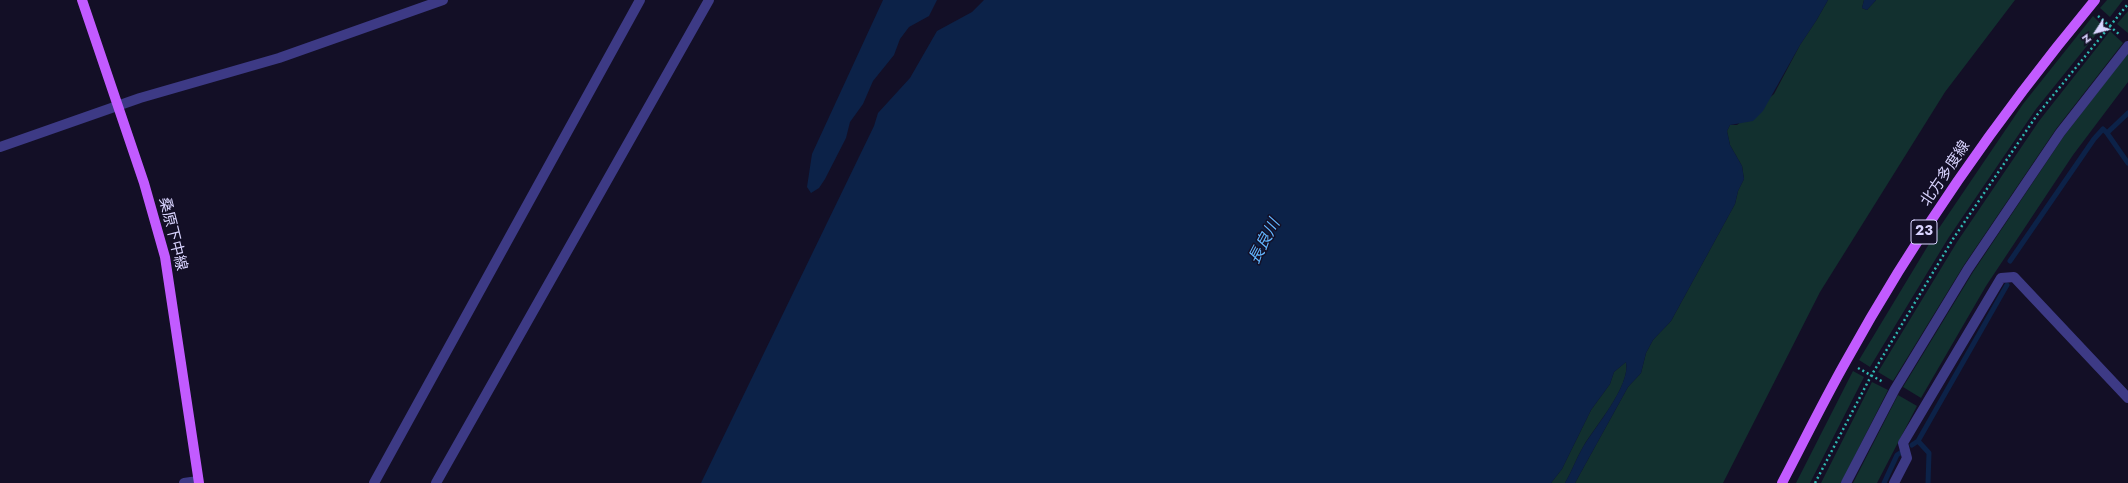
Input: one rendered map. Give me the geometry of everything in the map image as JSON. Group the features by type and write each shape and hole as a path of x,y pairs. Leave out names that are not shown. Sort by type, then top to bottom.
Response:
{"main road":[{"name":"桑原下中線","path":"82,0 144,183 165,257 199,482"},
{"name":"北方多度線","path":"1782,483 1845,362 1919,240 2015,99 2092,4"}],"street":[{"path":"0,147 119,106 279,58 442,0"},
{"path":"374,483 640,0"},
{"path":"436,483 708,0"},
{"path":"1846,483 1895,389 1968,269 2060,133 2126,42"},
{"path":"1894,483 1907,458 1903,443 2001,278 2014,277 2128,398"},
{"path":"184,483 199,482"}],"path":[{"path":"2092,4 2109,26 2126,42"},
{"path":"1815,483 1871,376 1953,239 2037,115 2128,4"}],"green space":[{"path":"1828,0 1864,0 1862,8 1867,10 1876,0 2015,0 1945,92 1820,292 1723,483 1575,483 1628,387 1641,373 1646,353 1653,340 1671,321 1735,204 1738,191 1744,179 1742,166 1730,145 1727,131 1730,125 1737,125 1774,94 1800,45"},
{"path":"2107,0 2123,0 2110,17 2100,8"},
{"path":"2128,11 2128,33 2117,24"},
{"path":"2093,16 2103,26 2036,109 1949,237 1870,367 1859,360 1935,234 2023,104"},
{"path":"2110,31 2123,43 2056,129 1964,265 1893,381 1878,372 1957,242 2039,121"},
{"path":"2128,53 2128,82 2073,155 1986,286 1921,398 1903,387 1973,272 2064,136"},
{"path":"1626,362 1626,372 1618,394 1583,447 1565,483 1551,483 1562,469 1591,410 1610,384 1614,372"},
{"path":"1853,371 1864,377 1810,483 1796,483"},
{"path":"1872,382 1888,390 1841,483 1821,483"},
{"path":"1898,395 1917,406 1877,483 1853,483"}],"water":[{"path":"883,0 937,0 929,16 909,27 900,39 894,55 873,81 863,104 850,122 846,138 825,179 819,188 811,193 807,187 812,154"},
{"name":"長良川","path":"984,0 1828,0 1800,45 1763,111 1753,121 1730,125 1727,131 1730,145 1742,166 1744,179 1738,191 1735,204 1671,321 1653,340 1646,353 1641,373 1628,387 1575,483 1565,483 1583,447 1618,394 1626,371 1626,362 1614,372 1610,384 1591,410 1562,469 1551,483 701,483 874,126 878,113 910,78 937,31 972,12"},
{"path":"1864,0 1876,0 1867,10 1862,8"}],"waterway":[{"path":"2010,261 2094,139 2103,129 2107,133 2128,113"},
{"path":"2107,133 2128,163"},
{"path":"1912,445 1918,441 2007,285"},
{"path":"1918,441 1929,453 1928,483"},
{"path":"1884,483 1897,455 1900,453"}]}
